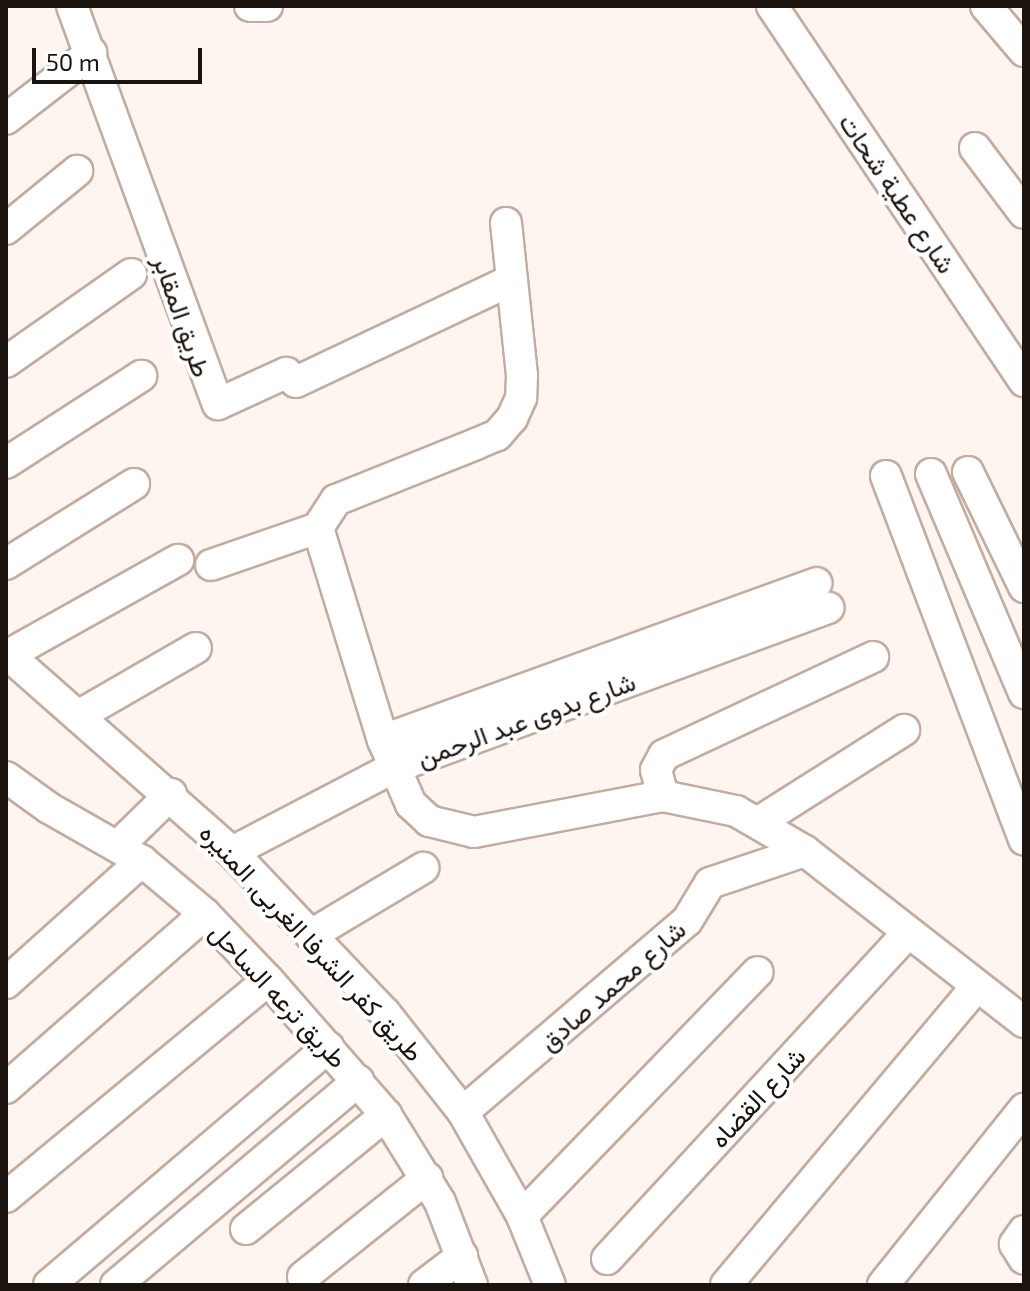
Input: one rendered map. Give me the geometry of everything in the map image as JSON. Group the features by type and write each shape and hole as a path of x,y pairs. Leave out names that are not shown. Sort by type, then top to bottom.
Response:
{"street":[{"name":"طريق المقابر","path":"72,6 218,404 286,373 296,382 512,280"},
{"name":"شارع عطية شحات","path":"772,6 1024,381"},
{"path":"986,6 1024,51"},
{"path":"6,119 91,53"},
{"path":"975,148 1024,213"},
{"path":"6,229 77,171"},
{"path":"506,223 522,375 521,398 512,418 486,440 336,500 327,507 318,528 388,754 411,804 451,830 501,830 663,796 712,803 759,822 805,851 975,988 1024,1022"},
{"path":"6,362 131,274"},
{"path":"6,463 141,376"},
{"path":"968,472 1024,587"},
{"path":"931,474 1024,693"},
{"path":"886,476 1024,840"},
{"path":"6,564 134,484"},
{"path":"211,565 318,528"},
{"path":"7,654 178,560"},
{"name":"شارع بدوى عبد الرحمن","path":"232,852 388,754 822,596"},
{"path":"78,716 196,648"},
{"name":"طريق كفر الشرفا الغربى, المنيره","path":"7,654 171,794 232,852 385,1013 463,1112 522,1216 550,1285"},
{"path":"663,796 656,770 664,755 873,657"},
{"path":"759,822 904,730"},
{"name":"طريق ترعه الساحل","path":"9,784 131,853 205,914 268,980 386,1115 427,1178 472,1285"},
{"path":"6,983 131,853 171,794"},
{"name":"شارع محمد صادق","path":"463,1112 687,921 710,883 805,851"},
{"path":"311,935 423,868"},
{"path":"6,1088 205,914"},
{"name":"شارع القضاه","path":"607,1259 907,934"},
{"path":"522,1216 758,972"},
{"path":"6,1197 268,980"},
{"path":"726,1285 975,988"},
{"path":"49,1285 329,1047"},
{"path":"116,1285 358,1081"},
{"path":"883,1285 1024,1109"},
{"path":"246,1229 386,1115"},
{"path":"303,1277 427,1178"},
{"path":"1024,1231 1015,1244 1024,1259"},
{"path":"424,1285 462,1256"}]}
